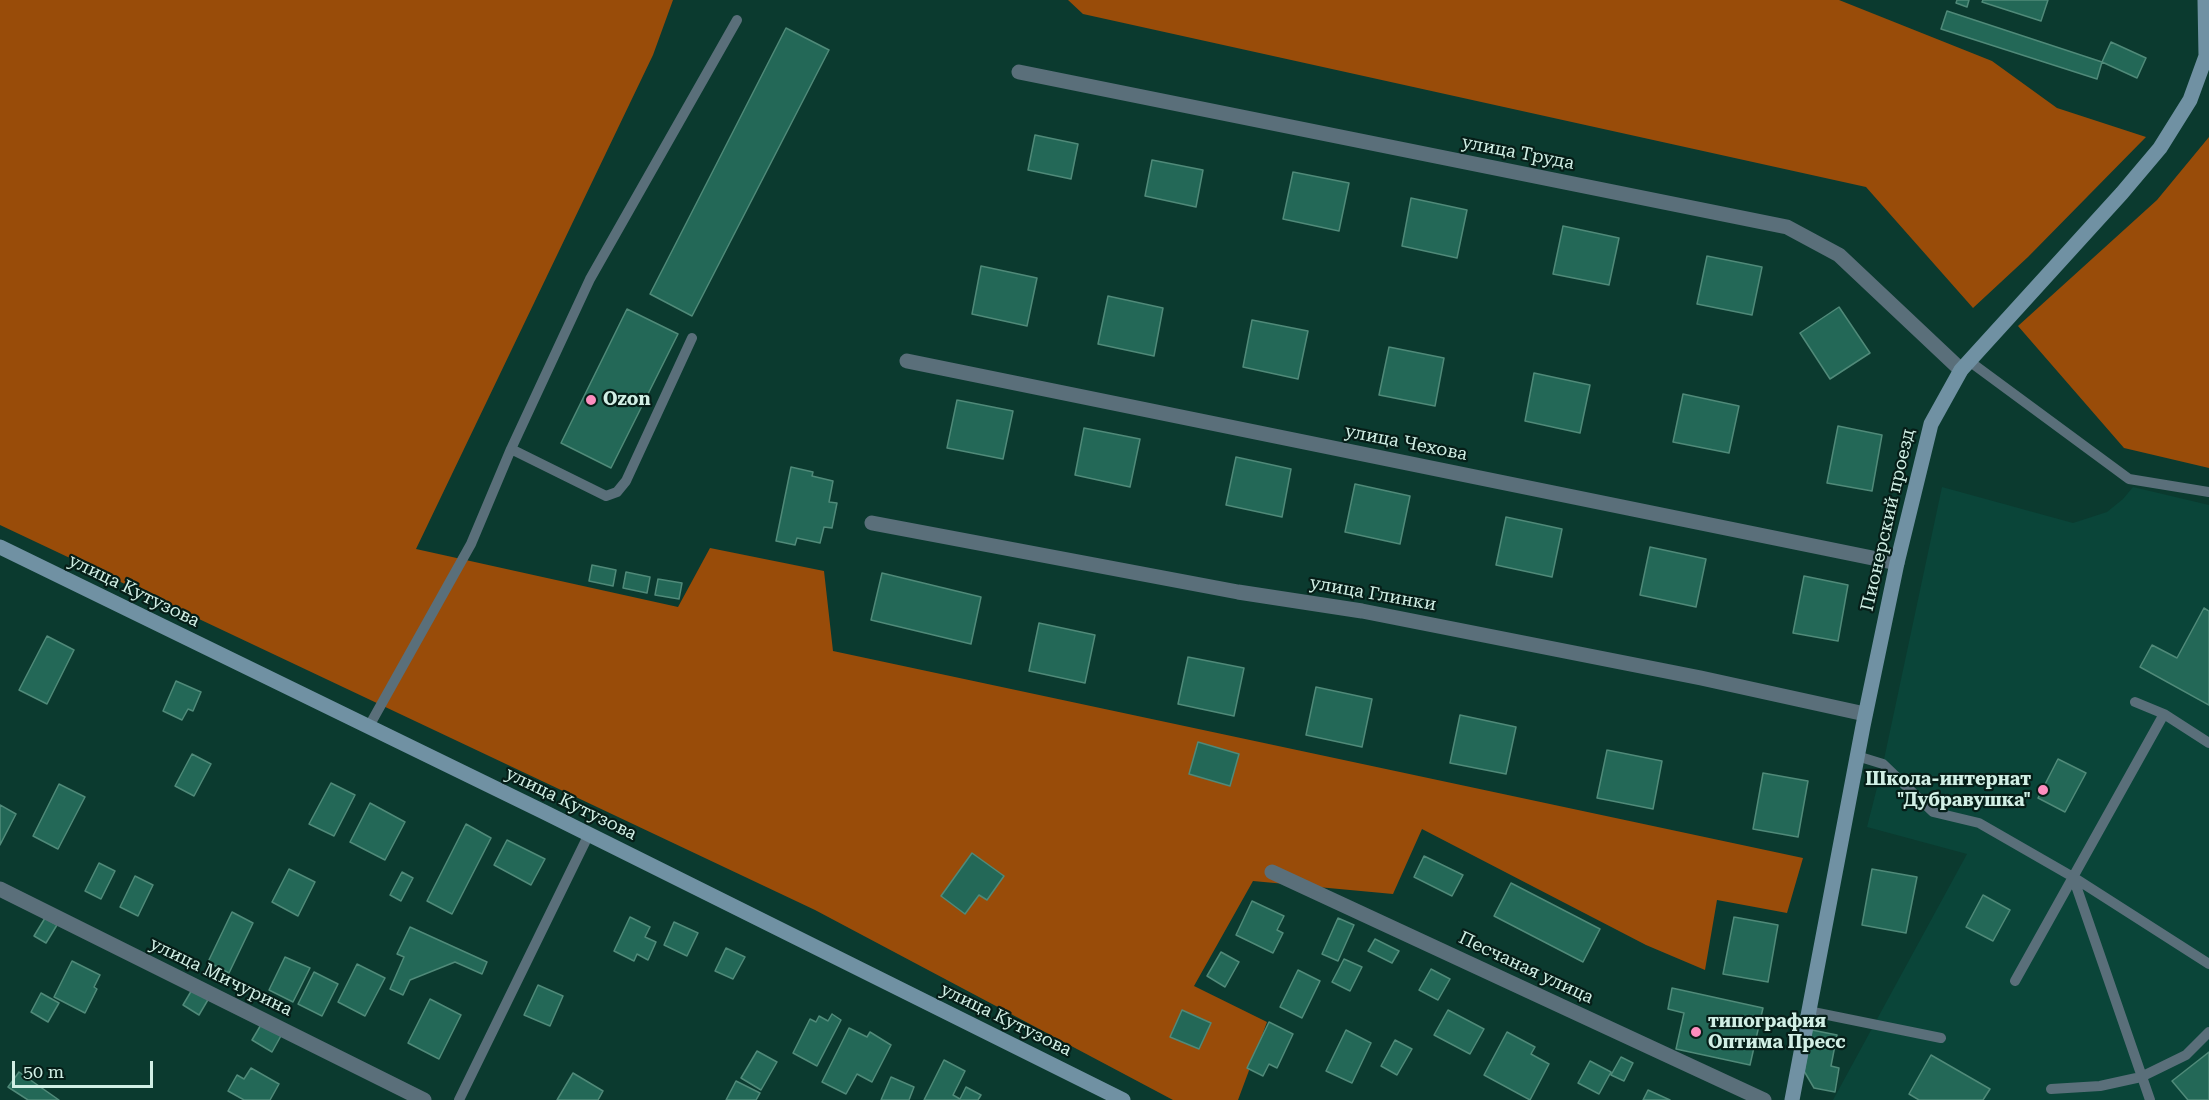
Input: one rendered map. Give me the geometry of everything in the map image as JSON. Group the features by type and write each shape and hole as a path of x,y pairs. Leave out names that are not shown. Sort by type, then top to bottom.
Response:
{"main road":[{"name":"Пионерский проезд","path":"1792,1100 1865,714 1897,563 1931,424 1965,365 2122,193 2160,148 2190,100 2206,56 2205,0"},
{"name":"улица Кутузова","path":"0,547 589,834 1123,1100"}],"street":[{"name":"улица Труда","path":"1019,72 1787,227 1839,255 1965,365"},
{"name":"улица Чехова","path":"907,361 1897,563"},
{"name":"улица Глинки","path":"872,523 1238,592 1362,611 1701,678 1865,714"},
{"name":"Песчаная улица","path":"1272,872 1764,1100"},
{"name":"улица Мичурина","path":"0,889 424,1100"}],"lane":[{"path":"368,728 471,544 511,449 590,279 737,20"},
{"path":"511,449 606,496 617,492 626,481 692,338"},
{"path":"1965,365 2129,479 2209,492"},
{"path":"2135,702 2164,714 2209,743"},
{"path":"2015,981 2164,714"},
{"path":"1857,756 1883,764 1933,812 1979,823 2073,877 2209,964"},
{"path":"459,1100 589,834"},
{"path":"2073,877 2150,1100"},
{"path":"1808,1011 1941,1038"},
{"path":"2051,1089 2100,1086 2141,1077 2186,1055 2209,1032"}],"shaded area":[{"path":"0,0 673,0 653,55 416,549 678,607 710,548 824,571 833,651 1803,858 1787,913 1717,900 1705,970 1646,945 1422,829 1393,894 1253,881 1194,986 1267,1022 1238,1100 1173,1100 815,910 0,525"},
{"path":"1068,0 1839,0 1992,61 2057,108 2146,137 2028,257 1973,308 1866,187 1083,14"},
{"path":"2209,137 2209,468 2124,448 2018,326 2157,200"},
{"name":"Школа-интернат \"Дубравушка\"","path":"1942,487 2073,523 2107,512 2133,487 2209,505 2209,1100 1833,1100 1967,854 1867,827 1883,764"}],"building":[{"path":"1957,0 1969,0 1967,7 1956,3"},
{"path":"1983,0 2048,0 2041,21 1982,2"},
{"path":"1947,11 2102,62 2097,79 1941,29"},
{"path":"786,28 829,50 692,316 650,294"},
{"path":"2111,42 2146,58 2137,78 2102,62"},
{"path":"1035,135 1078,144 1071,179 1028,170"},
{"path":"1152,160 1203,170 1196,207 1145,196"},
{"path":"1293,172 1349,183 1339,231 1283,219"},
{"path":"1411,198 1467,210 1457,258 1402,246"},
{"path":"1563,226 1619,238 1609,285 1553,274"},
{"path":"1707,256 1762,267 1752,315 1697,304"},
{"path":"981,266 1037,278 1027,326 972,314"},
{"path":"1108,296 1163,308 1154,356 1098,344"},
{"path":"1839,307 1870,353 1830,379 1800,333"},
{"path":"627,309 678,334 611,468 561,443"},
{"path":"1252,320 1308,331 1298,379 1243,367"},
{"path":"1389,347 1444,358 1435,406 1379,395"},
{"path":"1534,373 1590,385 1580,433 1525,421"},
{"path":"1683,394 1739,406 1729,453 1673,442"},
{"path":"957,400 1013,411 1003,459 947,448"},
{"path":"1838,426 1882,435 1872,491 1827,483"},
{"path":"1084,428 1140,439 1130,487 1075,475"},
{"path":"1236,457 1291,469 1282,517 1226,505"},
{"path":"791,467 813,472 812,476 833,481 829,502 837,503 832,528 824,527 820,543 797,538 795,545 776,541"},
{"path":"1355,484 1410,496 1400,544 1345,532"},
{"path":"1506,517 1562,529 1552,577 1496,565"},
{"path":"1650,547 1706,559 1696,607 1640,595"},
{"path":"592,565 616,570 613,586 589,581"},
{"path":"626,572 650,577 647,593 623,588"},
{"path":"882,573 981,597 971,644 871,620"},
{"path":"1804,576 1848,585 1838,641 1793,633"},
{"path":"658,579 682,583 679,599 655,595"},
{"path":"2204,608 2209,611 2209,705 2140,667 2152,645 2177,658"},
{"path":"1039,623 1095,635 1085,683 1029,671"},
{"path":"47,636 74,650 47,704 19,690"},
{"path":"1188,657 1244,668 1234,716 1178,704"},
{"path":"176,681 201,692 193,711 188,709 182,720 163,711"},
{"path":"1316,687 1372,699 1362,747 1306,735"},
{"path":"1460,715 1516,727 1506,774 1450,763"},
{"path":"1198,742 1239,754 1230,786 1189,774"},
{"path":"1607,750 1662,761 1653,809 1597,798"},
{"path":"192,754 211,764 194,796 175,786"},
{"path":"2058,759 2086,773 2065,812 2038,798"},
{"path":"1763,773 1808,781 1798,837 1753,829"},
{"path":"331,783 355,795 334,836 309,824"},
{"path":"59,784 85,797 58,849 33,836"},
{"path":"370,803 405,822 385,860 350,842"},
{"path":"0,805 16,814 0,845"},
{"path":"466,824 491,838 452,914 427,901"},
{"path":"507,840 545,859 531,885 494,865"},
{"path":"972,853 1004,876 987,900 979,895 965,914 941,896"},
{"path":"1424,856 1463,875 1452,896 1414,877"},
{"path":"99,863 115,871 101,899 85,891"},
{"path":"289,869 315,882 298,916 272,902"},
{"path":"1872,869 1917,877 1906,933 1862,925"},
{"path":"402,872 413,878 401,901 390,895"},
{"path":"135,876 153,885 138,916 120,907"},
{"path":"1511,883 1600,929 1583,962 1494,916"},
{"path":"1983,895 2010,910 1993,941 1966,927"},
{"path":"1252,901 1284,916 1277,930 1283,933 1273,953 1236,935"},
{"path":"232,912 253,923 229,973 208,962"},
{"path":"630,917 650,927 645,937 656,942 648,960 637,954 634,961 614,951"},
{"path":"1734,917 1778,925 1768,982 1723,974"},
{"path":"45,918 57,925 46,943 34,936"},
{"path":"1338,918 1354,925 1338,961 1322,954"},
{"path":"674,922 698,933 687,956 664,945"},
{"path":"410,927 487,962 482,974 455,962 410,980 403,995 390,989 404,957 397,954"},
{"path":"1375,939 1399,951 1392,963 1368,951"},
{"path":"726,948 745,957 733,979 715,971"},
{"path":"1221,952 1239,962 1225,987 1207,976"},
{"path":"285,957 310,968 293,1002 269,990"},
{"path":"1344,959 1362,967 1350,991 1332,982"},
{"path":"72,961 100,975 94,987 97,989 85,1013 54,997"},
{"path":"357,964 385,978 365,1016 338,1002"},
{"path":"1431,969 1450,979 1438,1000 1419,990"},
{"path":"1298,970 1320,981 1302,1018 1280,1007"},
{"path":"314,972 338,984 322,1016 298,1004"},
{"path":"538,985 563,996 550,1026 524,1015"},
{"path":"193,988 209,998 199,1015 183,1005"},
{"path":"1672,988 1763,1008 1750,1065 1676,1049 1684,1013 1668,1009"},
{"path":"41,993 59,1003 48,1022 31,1012"},
{"path":"430,999 461,1015 439,1059 408,1043"},
{"path":"1182,1010 1211,1023 1199,1049 1170,1037"},
{"path":"1448,1010 1484,1029 1470,1054 1434,1035"},
{"path":"832,1014 841,1020 817,1066 793,1053 810,1019 816,1022 819,1016 828,1021"},
{"path":"1269,1022 1293,1034 1277,1068 1269,1064 1263,1076 1247,1068"},
{"path":"262,1023 282,1034 272,1052 252,1040"},
{"path":"849,1028 867,1037 870,1032 891,1045 872,1082 857,1074 846,1094 822,1082"},
{"path":"1346,1030 1371,1043 1352,1083 1326,1071"},
{"path":"1812,1030 1837,1035 1831,1066 1839,1068 1835,1092 1814,1088 1804,1071"},
{"path":"1507,1032 1535,1047 1531,1054 1549,1064 1530,1100 1484,1075"},
{"path":"1395,1040 1412,1049 1397,1075 1381,1066"},
{"path":"757,1051 777,1062 761,1090 741,1078"},
{"path":"2209,1052 2209,1100 2188,1100 2172,1081"},
{"path":"1931,1055 1990,1089 1983,1100 1919,1100 1909,1094"},
{"path":"1621,1057 1633,1063 1624,1081 1611,1075"},
{"path":"944,1060 965,1071 953,1095 960,1099 966,1087 981,1095 978,1100 924,1100"},
{"path":"1590,1061 1611,1072 1599,1094 1578,1083"},
{"path":"251,1068 279,1084 270,1100 244,1100 228,1091 237,1075 244,1079"},
{"path":"19,1072 59,1100 28,1100 8,1087"},
{"path":"573,1073 603,1091 598,1100 557,1100"},
{"path":"891,1077 914,1087 909,1100 881,1100"},
{"path":"736,1081 760,1093 756,1100 726,1100"},
{"path":"1648,1090 1670,1100 1643,1100"}],"place":[{"name":"Ozon","path":"591,400"},
{"name":"Школа-интернат \"Дубравушка\"","path":"2043,790"},
{"name":"типография Оптима Пресс","path":"1696,1032"}]}
